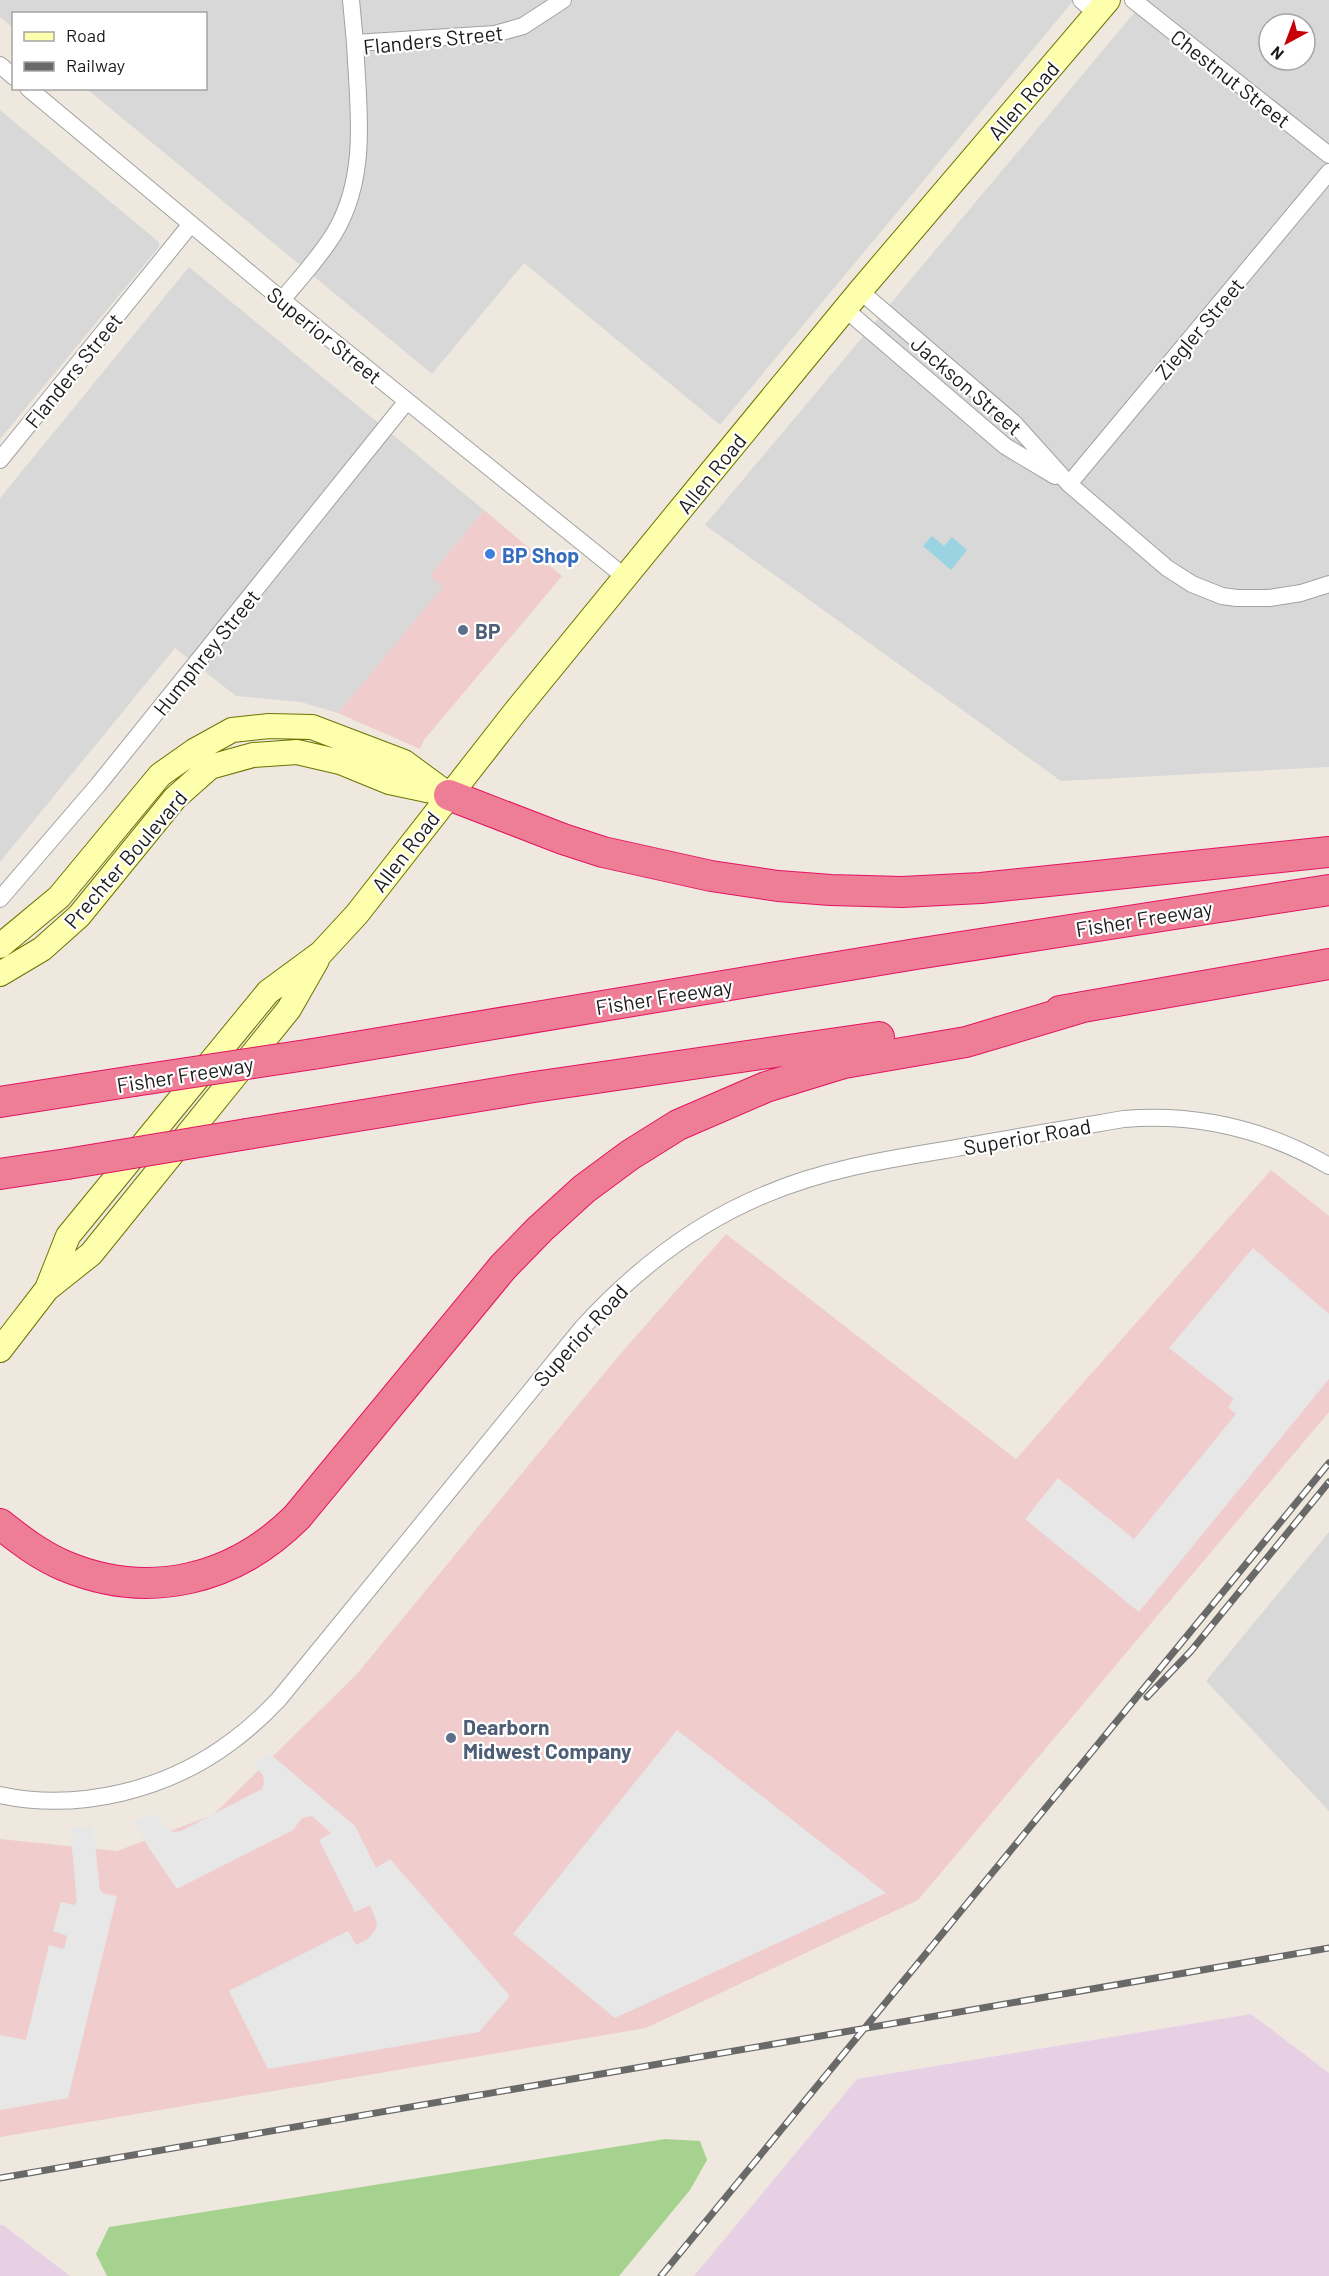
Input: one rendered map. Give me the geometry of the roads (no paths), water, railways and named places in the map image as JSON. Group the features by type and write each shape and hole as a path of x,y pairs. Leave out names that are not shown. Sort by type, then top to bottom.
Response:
{"highway":[{"path":"449,795 562,839 603,852 711,876 778,886 831,890 902,892 981,888 1329,852"},
{"name":"Fisher Freeway","path":"0,1102 313,1054 916,954 1329,890"},
{"path":"0,1174 546,1086 1080,1008 1329,964"},
{"path":"0,1524 35,1550 64,1566 114,1581 133,1583 176,1581 204,1575 235,1564 268,1543 297,1517 503,1268 540,1229 584,1189 630,1155 678,1125 766,1087 844,1064 966,1042 1080,1008"}],"main road":[{"name":"Allen Road","path":"0,1350 47,1289 69,1236 76,1227 268,992 321,952 357,914 449,795 625,577 1095,4"},
{"name":"Prechter Boulevard","path":"0,946 59,897 160,776 194,751 232,730 268,726 312,727 404,762 449,795"},
{"name":"Prechter Boulevard","path":"0,974 42,949 79,916 175,798 210,767 253,755 297,752 340,762 389,782 449,795"}],"street":[{"path":"351,0 355,43"},
{"name":"Flanders Street","path":"282,300 335,233 351,199 359,156 355,43 495,34 523,26 563,0"},
{"name":"Chestnut Street","path":"1133,0 1329,155"},
{"path":"0,65 12,74"},
{"name":"Superior Street","path":"30,90 282,300 625,577"},
{"name":"Ziegler Street","path":"1069,484 1329,172"},
{"name":"Flanders Street","path":"0,460 191,224"},
{"name":"Jackson Street","path":"852,300 1005,446 1069,484"},
{"name":"Jackson Street","path":"852,300 1014,423 1069,484 1167,568 1192,584 1222,596 1269,598 1301,593 1329,584"},
{"name":"Humphrey Street","path":"0,899 98,785 407,401"},
{"name":"Superior Road","path":"0,1796 36,1800 68,1800 124,1792 174,1775 203,1761 231,1743 279,1699 582,1328 650,1263 695,1231 735,1208 792,1183 863,1164 1124,1119 1149,1117 1198,1119 1254,1131 1283,1142 1329,1166"}],"water":[{"path":"932,536 944,546 952,537 967,550 951,570 923,546"}],"railway":[{"path":"661,2276 1329,1463"},
{"path":"1147,1697 1191,1651 1329,1482"},
{"path":"0,2178 1329,1948"}],"place":[{"name":"BP Shop","path":"490,554"},
{"name":"BP","path":"463,630"},
{"name":"Dearborn Midwest Company","path":"451,1738"}]}
